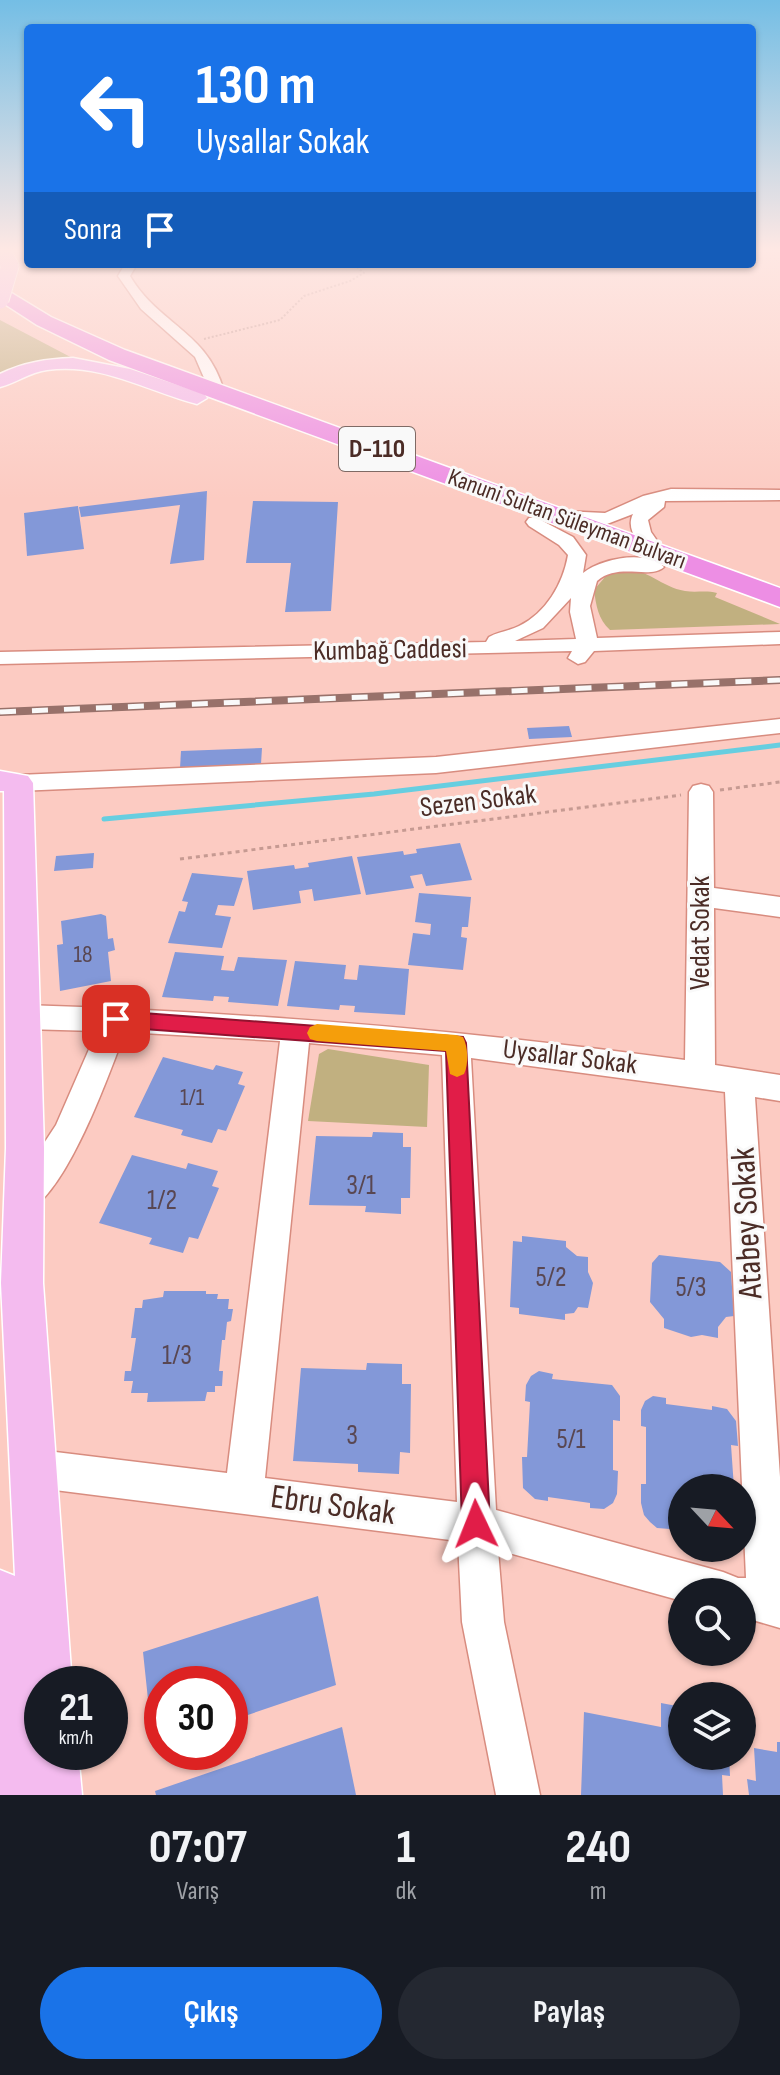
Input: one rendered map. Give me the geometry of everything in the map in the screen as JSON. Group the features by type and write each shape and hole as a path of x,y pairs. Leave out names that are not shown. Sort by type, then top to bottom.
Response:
{"highway":[{"name":"Kanuni Sultan Süleyman Bulvarı","path":"38,332 64,346 207,394 655,559 775,611"},
{"name":"Kanuni Sultan Süleyman Bulvarı","path":"66,332 207,394"}],"main road":[{"path":"0,381 32,367 75,364 207,394"},
{"path":"9,782 24,1017 24,1198 12,1345 31,1468 45,1666"},
{"path":"0,1595 9,1795"},
{"path":"52,1770 54,1795"}],"street":[{"path":"177,332 204,354 214,373 207,394"},
{"path":"579,649 583,587 595,573 615,562 655,559 640,532 641,516 663,501 692,494"},
{"path":"548,519 607,519 659,497 692,494 780,495"},
{"path":"478,649 528,629 562,595 572,576 577,555 548,519"},
{"path":"562,595 579,649"},
{"name":"Kumbağ Caddesi","path":"0,672 579,649 775,611"},
{"name":"Kumbağ Caddesi","path":"0,658 478,649 780,652"},
{"path":"9,782 436,765 780,726"},
{"name":"Vedat Sokak","path":"700,1075 701,792"},
{"path":"700,896 780,907"},
{"name":"Uysallar Sokak","path":"24,1017 116,1019 456,1043 780,1088"},
{"path":"24,1198 51,1167 67,1138 116,1019"},
{"path":"244,1493 296,1031"},
{"path":"456,1043 476,1524 483,1622 518,1795"},
{"name":"Atabey Sokak","path":"739,1081 763,1603"},
{"name":"Ebru Sokak","path":"31,1468 476,1524 672,1578"}],"path":[{"path":"194,346 207,337 229,332"},
{"name":"Sezen Sokak","path":"180,859 780,782"}],"shaded area":[{"path":"0,332 22,332 80,362 0,376"},
{"path":"619,567 639,571 677,589 717,593 715,597 780,624 610,630 600,616 594,590"},
{"path":"328,1049 429,1065 427,1127 308,1121 319,1054"}],"building":[{"path":"207,491 204,560 170,564 180,505 81,517 79,507"},
{"path":"253,501 338,502 331,611 285,612 291,563 246,563"},
{"path":"78,506 84,549 27,556 24,513"},
{"path":"569,726 572,737 529,739 527,728"},
{"path":"262,748 261,764 180,768 181,751"},
{"path":"460,843 472,880 426,886 422,874 410,876 414,888 366,895 357,857 403,851 404,855 417,853 416,849"},
{"path":"94,853 93,868 54,871 56,856"},
{"path":"352,856 361,894 314,901 312,889 299,891 301,903 253,910 247,871 294,865 295,869 309,867 308,863"},
{"path":"192,873 243,878 234,906 218,905 215,915 231,917 222,948 168,943 179,911 185,912 188,902 182,901"},
{"path":"419,893 471,897 468,927 462,927 461,937 467,938 463,970 408,965 413,933 430,935 431,924 415,922"},
{"path":"101,914 106,916 108,939 113,938 115,950 108,952 111,981 60,991 57,945 63,944 61,921"},
{"path":"175,952 224,956 221,970 234,971 238,957 287,960 278,1006 228,1002 229,997 214,996 213,1001 162,997"},
{"path":"295,961 346,965 344,979 357,980 359,965 409,969 405,1015 354,1012 355,1006 340,1005 339,1010 287,1006"},
{"path":"163,1057 213,1070 216,1065 243,1072 238,1084 245,1086 226,1131 218,1129 212,1143 181,1135 183,1130 134,1117"},
{"path":"373,1132 403,1133 403,1147 411,1147 410,1198 401,1198 401,1214 365,1212 366,1206 309,1205 316,1136 372,1137"},
{"path":"132,1155 186,1169 188,1163 218,1171 212,1186 219,1188 198,1239 189,1237 183,1253 149,1244 152,1238 99,1223"},
{"path":"522,1236 566,1241 566,1247 577,1256 588,1257 588,1272 593,1283 588,1308 578,1307 574,1313 565,1314 565,1320 519,1314 519,1308 510,1307 513,1241 522,1242"},
{"path":"659,1255 720,1262 731,1272 734,1316 726,1317 718,1327 718,1338 702,1335 691,1337 664,1328 664,1319 650,1302 652,1263"},
{"path":"164,1291 218,1294 217,1299 229,1299 228,1309 233,1309 231,1321 227,1322 225,1340 222,1340 219,1371 223,1371 222,1386 215,1386 215,1392 207,1392 205,1401 147,1402 148,1393 131,1393 133,1381 124,1381 125,1371 131,1371 136,1338 131,1338 135,1308 142,1308 143,1300 163,1297"},
{"path":"367,1363 402,1364 402,1384 411,1384 410,1453 400,1452 399,1474 358,1472 358,1464 293,1461 301,1368 366,1370"},
{"path":"539,1371 553,1374 552,1379 612,1385 620,1396 620,1421 613,1420 613,1470 618,1471 617,1494 613,1503 604,1509 590,1508 590,1503 548,1497 548,1501 535,1499 523,1488 522,1457 527,1457 530,1402 525,1401 526,1385 531,1376"},
{"path":"653,1396 666,1398 666,1404 727,1409 736,1421 738,1446 731,1445 733,1474 668,1474 668,1529 657,1528 650,1522 644,1515 641,1503 641,1484 646,1484 646,1427 641,1426 641,1410 645,1401"},
{"path":"318,1596 336,1685 248,1715 248,1666 144,1666 143,1652"},
{"path":"661,1703 668,1704 668,1770 730,1770 730,1776 722,1775 723,1795 581,1795 584,1712 661,1727"},
{"path":"342,1727 356,1795 156,1795 155,1791 216,1770 248,1770 248,1759"},
{"path":"777,1742 780,1742 780,1795 749,1795 747,1779 756,1781 756,1748 777,1752"}],"waterway":[{"path":"104,819 374,794 780,745"}],"railway":[{"path":"0,712 780,680"}],"slow traffic":[{"path":"317,1033 456,1043 457,1068"}],"route":[{"path":"116,1019 456,1043 476,1524"}]}
